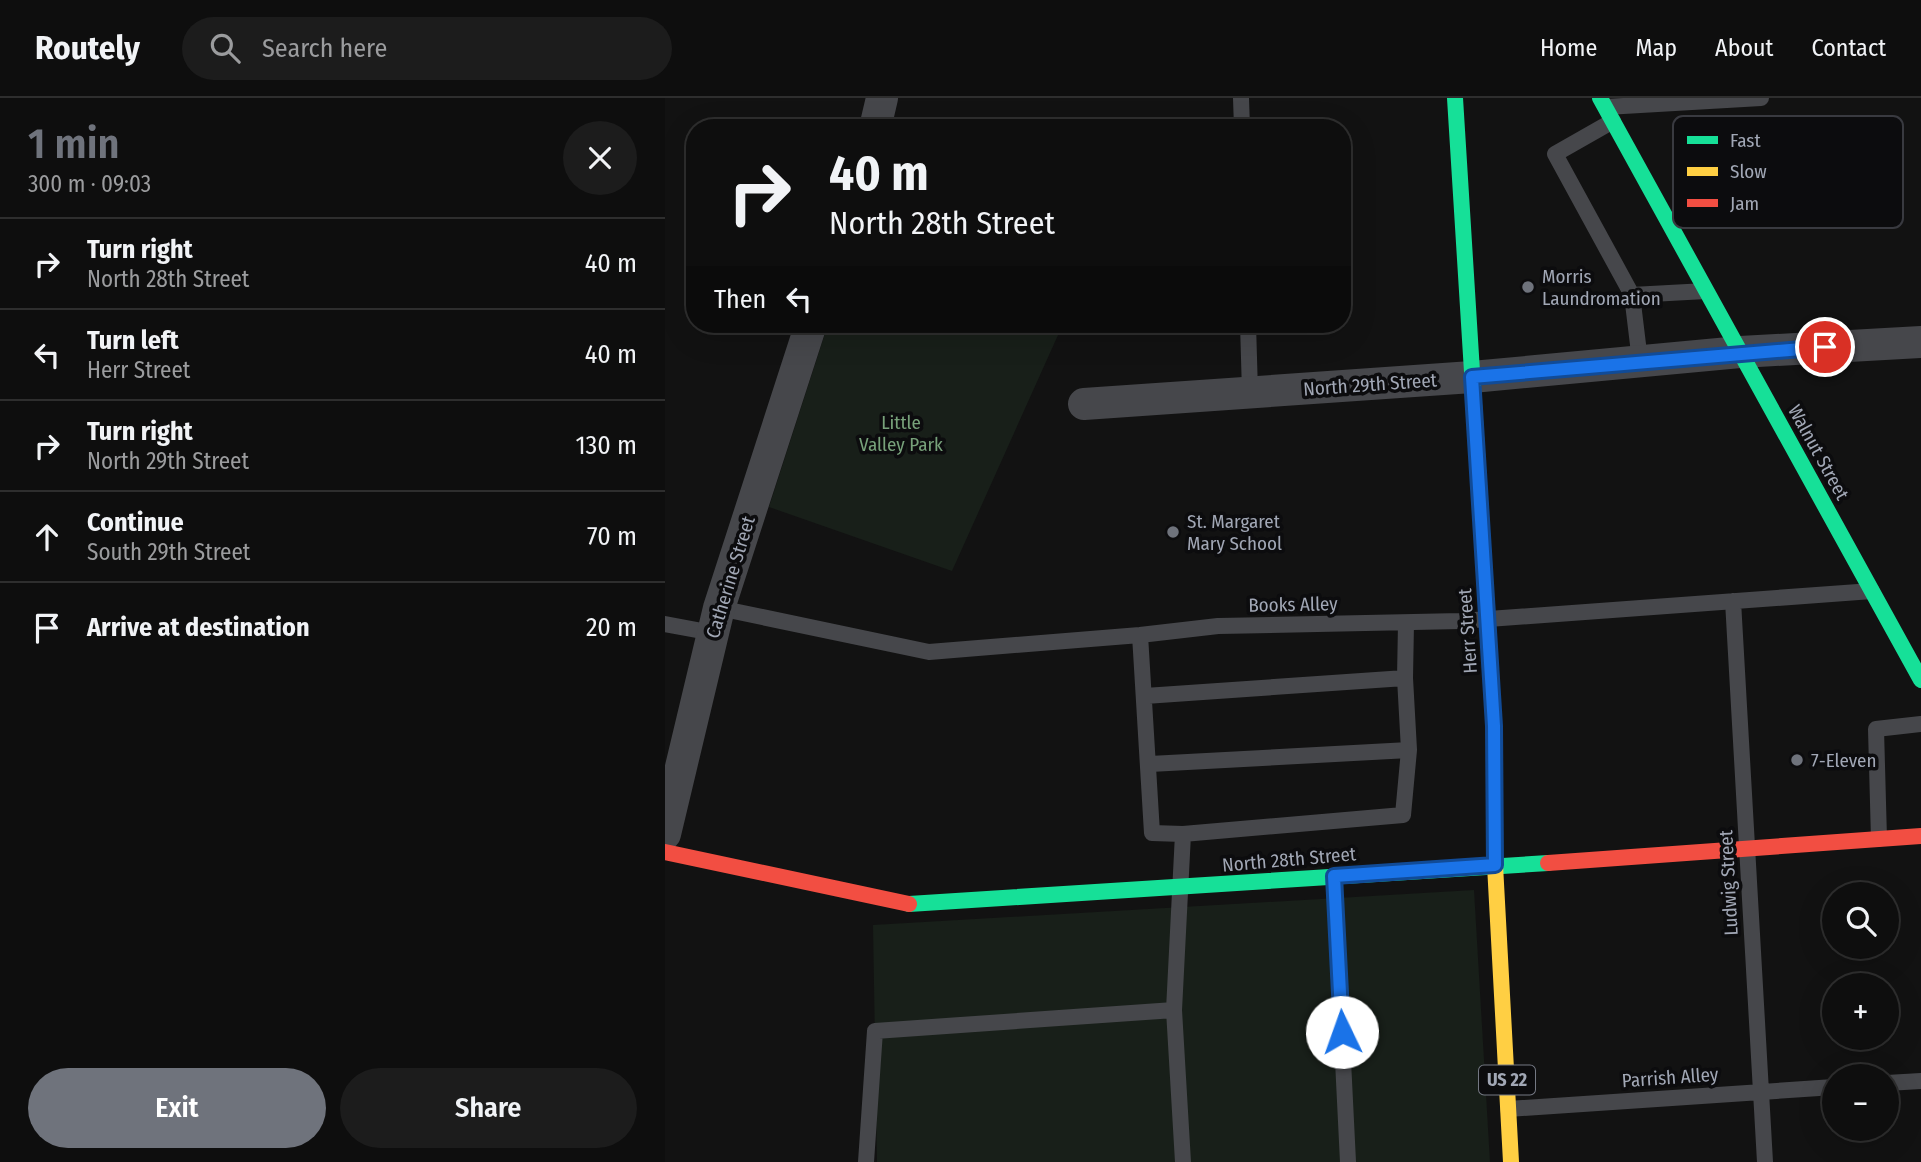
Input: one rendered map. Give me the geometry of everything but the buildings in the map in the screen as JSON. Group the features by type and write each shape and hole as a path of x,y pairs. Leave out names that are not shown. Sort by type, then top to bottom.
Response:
{"main road":[{"name":"Herr Street","path":"1459,100 1472,377 1494,726 1495,865 1511,1162"},
{"name":"Walnut Street","path":"1602,102 1921,680"},
{"name":"North 28th Street","path":"665,852 900,904 1179,889 1921,836"}],"street":[{"path":"877,119 882,98"},
{"name":"Catherine Street","path":"665,834 716,620 808,333"},
{"name":"North 29th Street","path":"1084,404 1472,377 1740,352 1921,342"}],"lane":[{"path":"1241,98 1242,119"},
{"path":"1602,102 1761,98"},
{"path":"1613,121 1555,153 1632,295 1640,361"},
{"path":"1632,295 1706,291"},
{"path":"1248,333 1250,392"},
{"name":"Books Alley","path":"665,624 716,620 929,652 1218,626 1487,620 1872,591"},
{"name":"Ludwig Street","path":"1733,601 1765,1162"},
{"path":"1140,635 1150,764 1152,833 1183,834 1403,815 1409,750 1405,678 1406,623"},
{"path":"1145,696 1405,678"},
{"path":"1879,839 1876,729 1921,724"},
{"path":"1150,764 1409,750"},
{"path":"1183,834 1174,1010 1183,1162"},
{"path":"1334,876 1348,1162"},
{"path":"866,1162 875,1031 1174,1010"},
{"path":"1899,1082 1921,1081"},
{"name":"Parrish Alley","path":"1508,1109 1822,1088"}],"green space":[{"name":"Little Valley Park","path":"825,333 1059,333 952,571 769,507"},
{"path":"1474,890 1490,1162 877,1162 873,925"}],"traffic: fast":[{"path":"1455,98 1494,726 1494,782"},
{"path":"1600,98 1921,680"},
{"path":"909,904 1548,863"}],"traffic: slow":[{"path":"1494,782 1495,865 1511,1162"}],"traffic: jam":[{"path":"1548,863 1921,836"},
{"path":"665,852 909,904"}],"place":[{"name":"Morris Laundromation","path":"1528,287"},
{"name":"St. Margaret Mary School","path":"1173,532"},
{"name":"7-Eleven","path":"1797,760"}],"route":[{"path":"1342,1032 1334,876 1495,865 1494,726 1472,377 1740,352 1825,347"}]}
